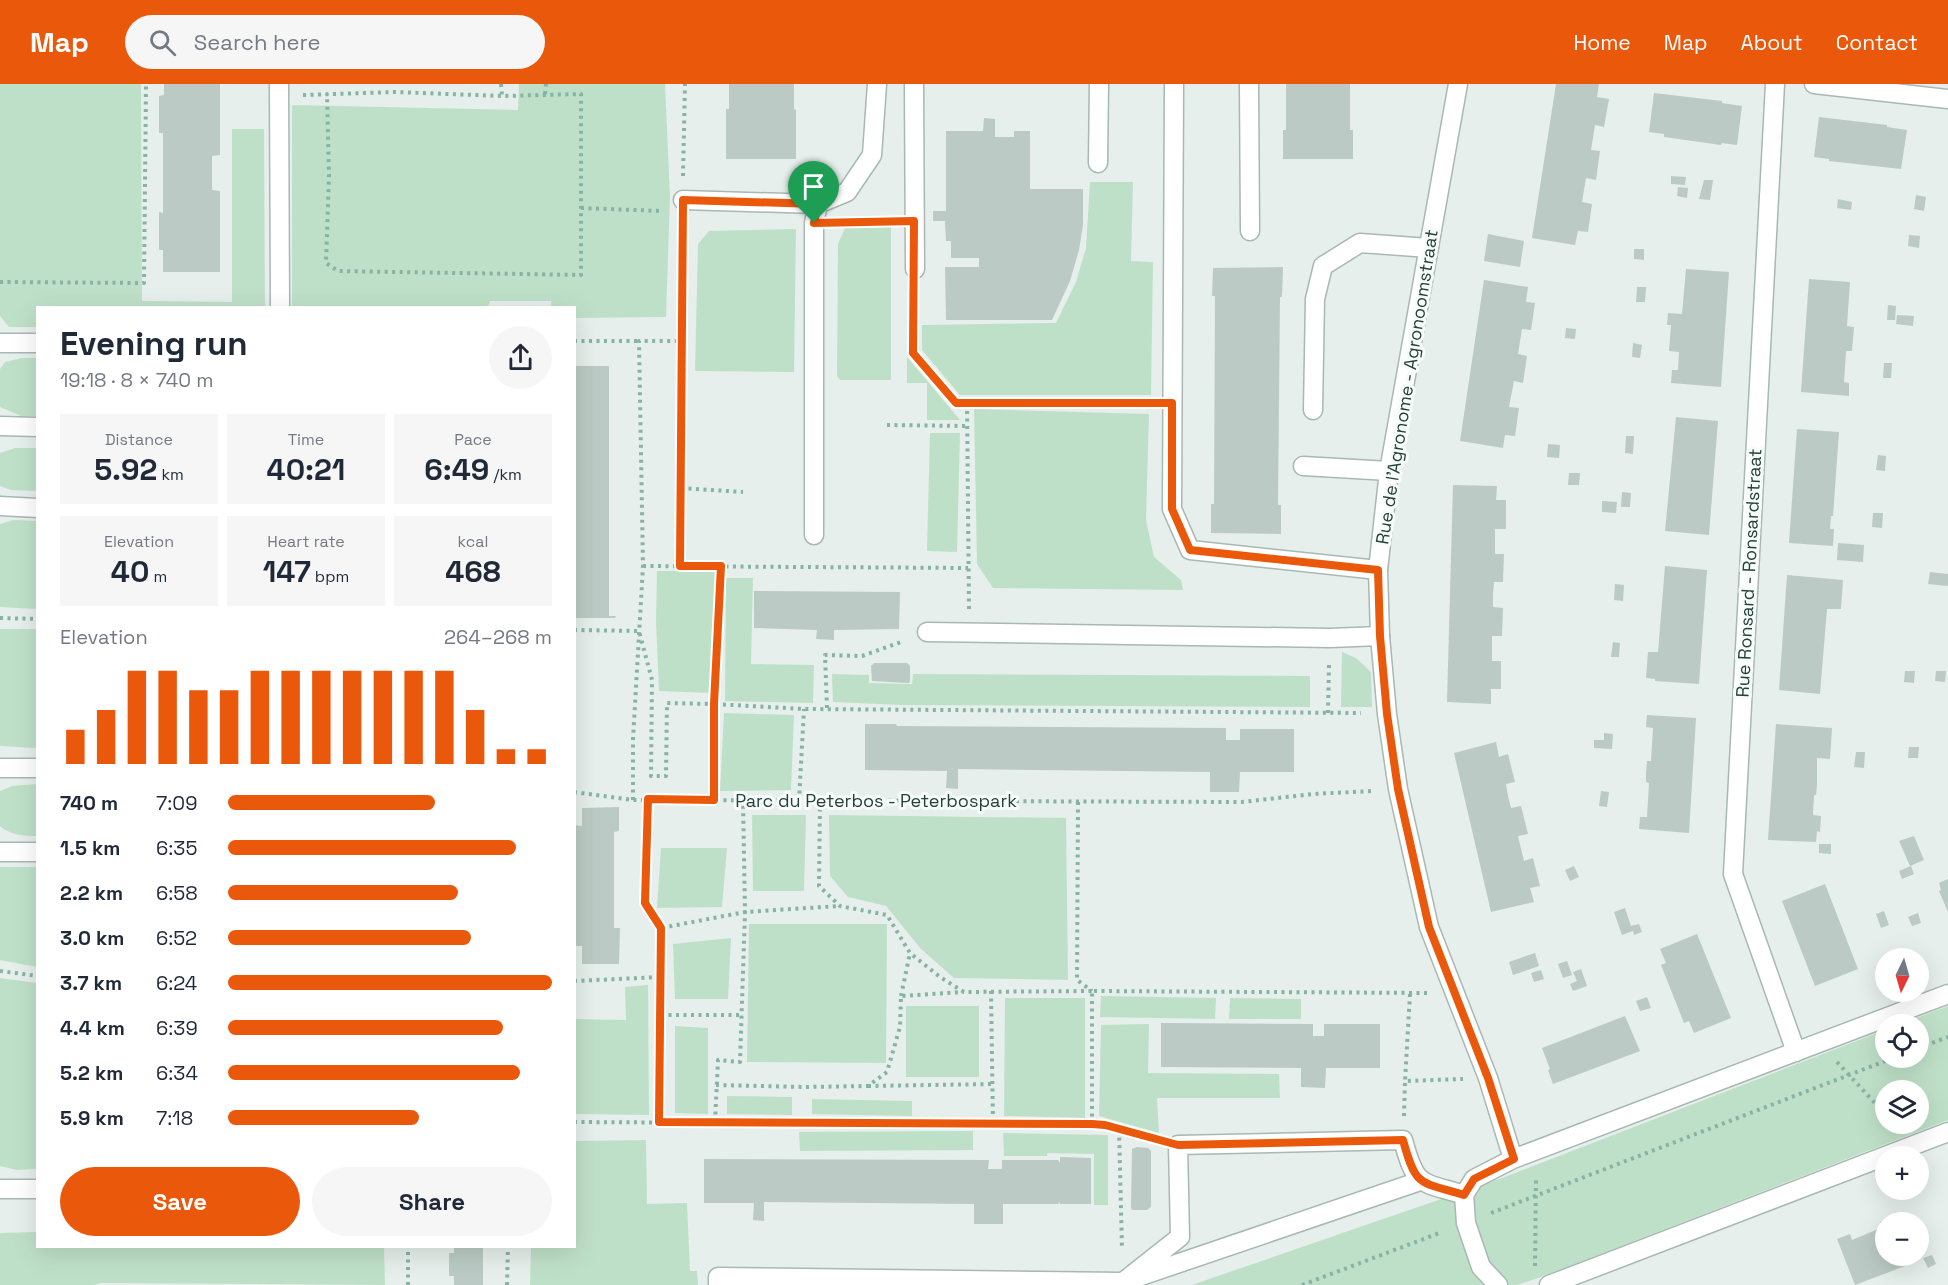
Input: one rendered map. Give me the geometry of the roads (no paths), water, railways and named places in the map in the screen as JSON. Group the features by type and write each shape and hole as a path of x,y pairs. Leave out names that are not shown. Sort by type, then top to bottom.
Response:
{"street":[{"path":"683,206 818,204 847,192 872,155 877,84"},
{"path":"914,84 915,269"},
{"path":"1098,163 1099,84"},
{"path":"1174,84 1172,509 1190,550 1378,570"},
{"path":"1239,84 1249,84 1250,231"},
{"name":"Rue de l'Agronome - Agronoomstraat","path":"1458,84 1389,471 1378,570 1380,636 1387,714 1398,789 1429,927 1488,1078 1514,1159"},
{"name":"Rue Ronsard - Ronsardstraat","path":"1775,84 1733,873 1796,1052"},
{"path":"1814,84 1948,99"},
{"path":"279,89 280,306"},
{"path":"814,535 814,223 818,204"},
{"path":"1313,410 1315,298 1323,266 1360,243 1429,248"},
{"path":"0,343 36,343"},
{"path":"0,426 36,427"},
{"path":"1304,466 1389,471"},
{"path":"0,506 36,508"},
{"path":"927,632 1330,638 1380,636"},
{"path":"0,768 36,768"},
{"path":"0,852 36,852"},
{"path":"1498,1285 1481,1267 1466,1223 1464,1195 1474,1179 1514,1159 1948,994"},
{"path":"1549,1285 1948,1132"},
{"path":"1120,1283 1180,1237 1178,1145 1403,1140 1410,1167 1420,1182"},
{"path":"718,1285 718,1277 1120,1283 1420,1182 1464,1195"},
{"path":"0,1189 36,1189"}]}
